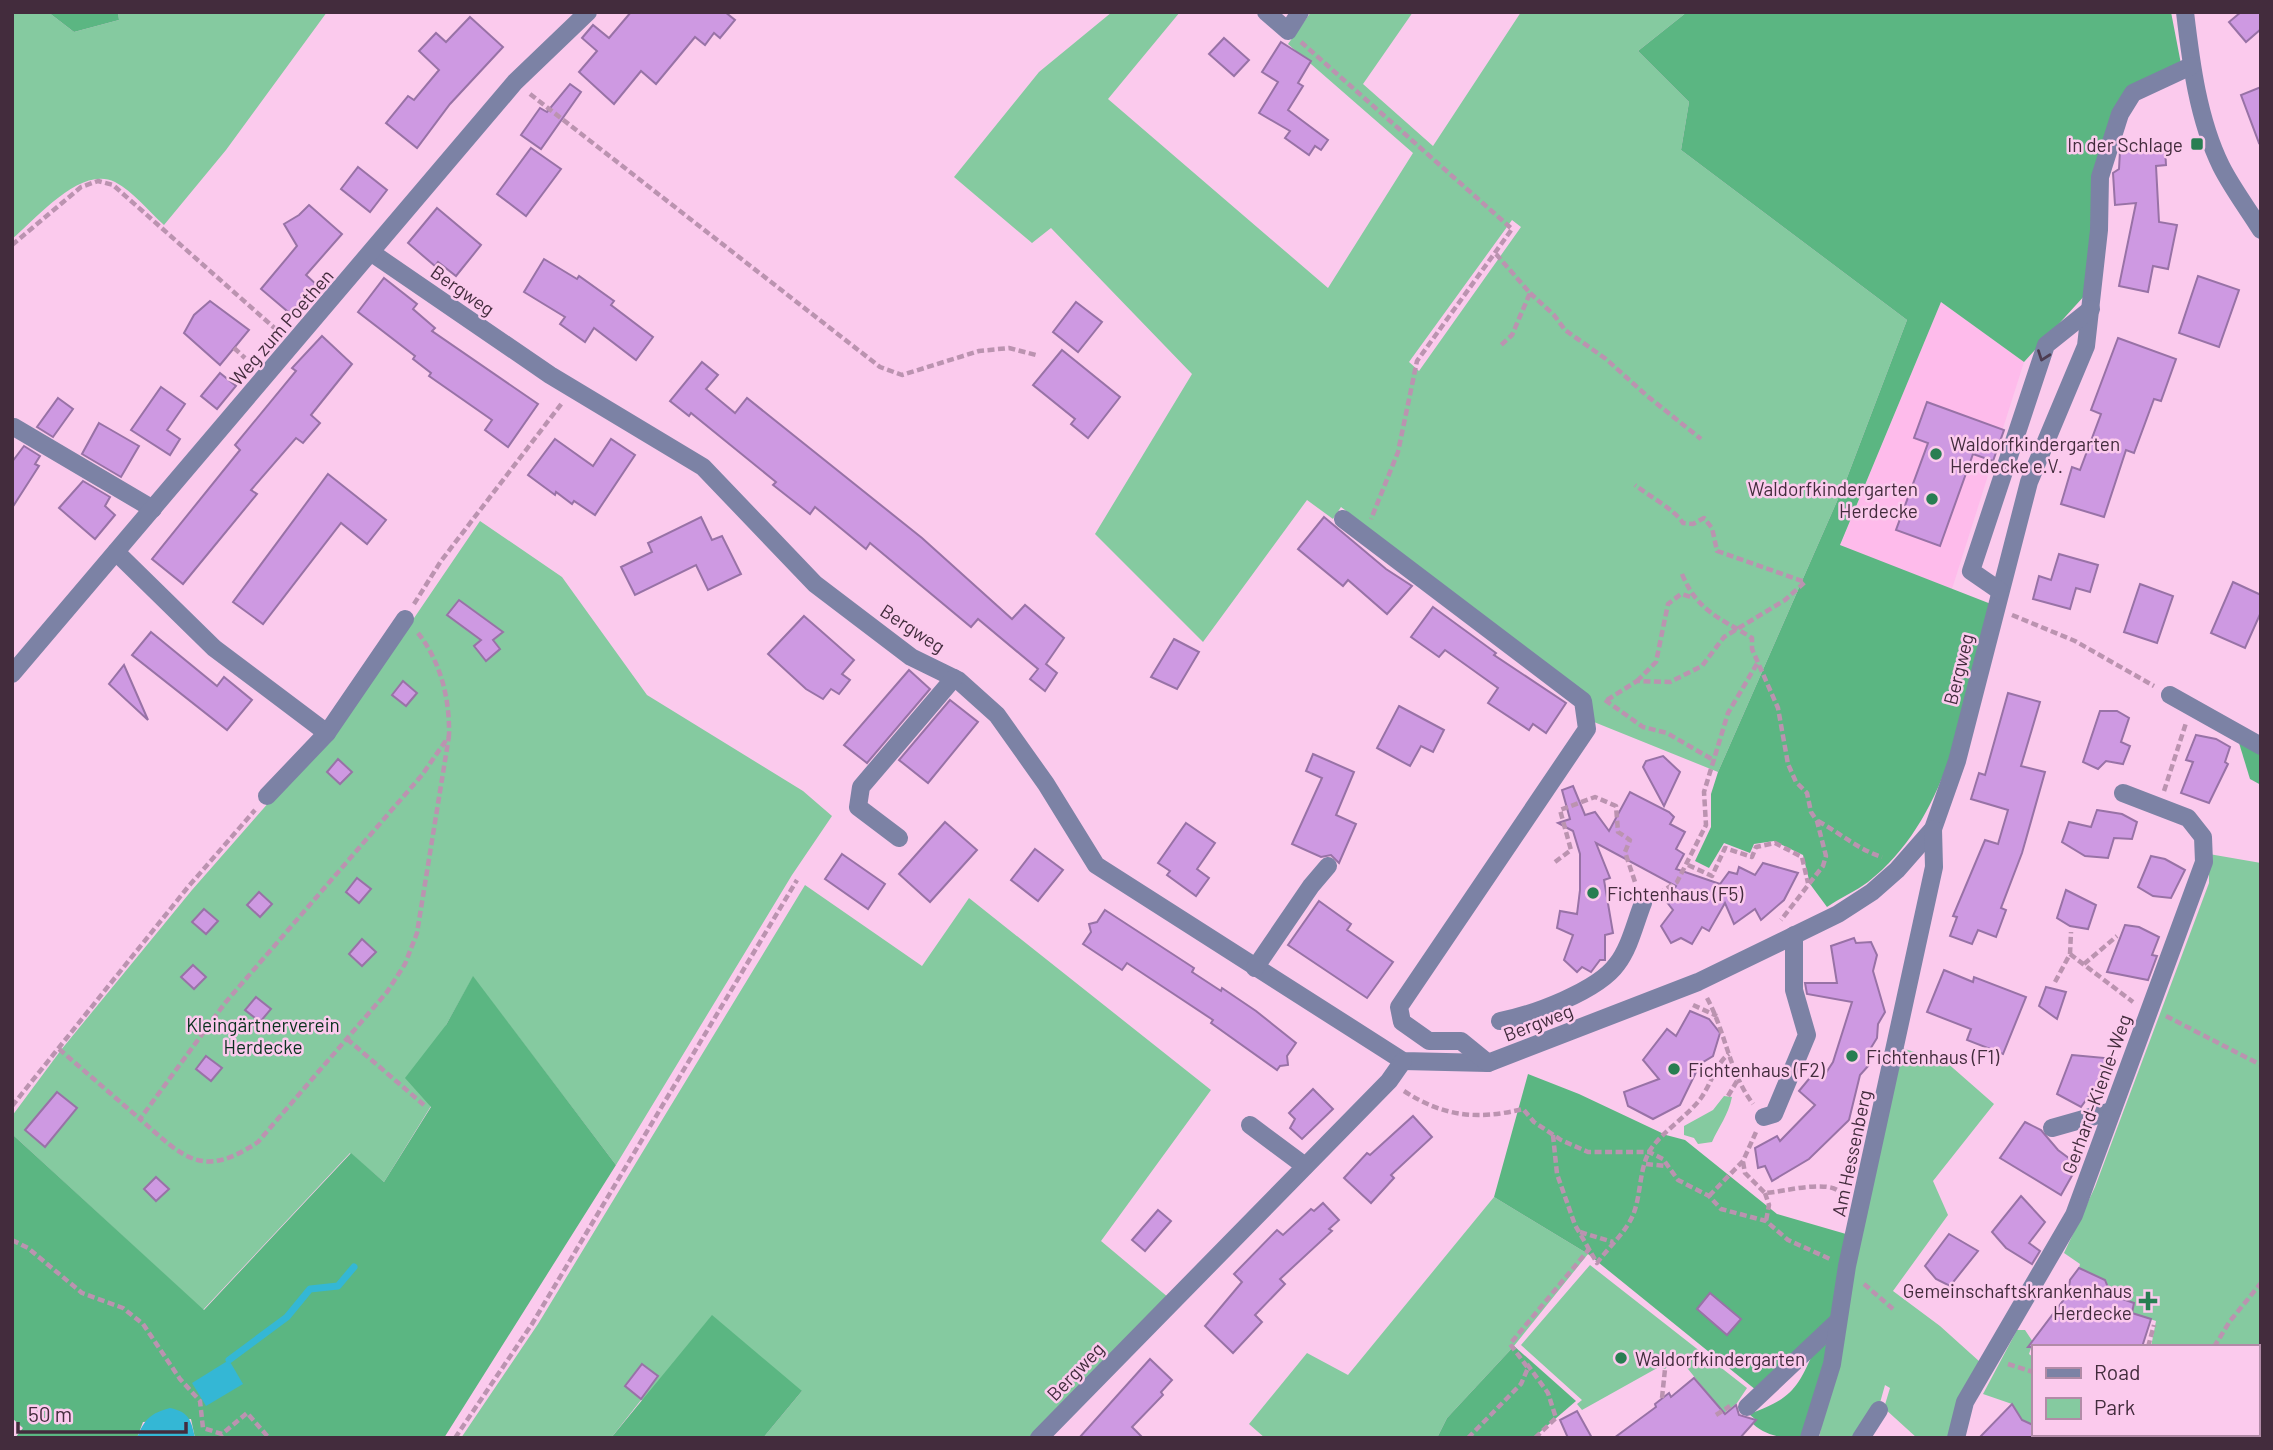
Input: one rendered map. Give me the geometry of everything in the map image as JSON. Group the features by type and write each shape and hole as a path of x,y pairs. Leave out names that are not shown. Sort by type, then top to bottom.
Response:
{"street":[{"name":"Weg zum Poethen","path":"12,674 515,82 588,12"},
{"path":"1266,12 1288,31 1300,12"},
{"path":"2185,12 2191,66 2220,165 2261,230"},
{"name":"Bergweg","path":"372,253 573,389 703,467 815,584 911,657 954,678 997,715 1046,784 1096,865 1403,1061 1488,1063 1698,982 1838,914 1872,892 1897,870 1933,829 1956,761 2029,482 2087,346 2099,230 2099,177 2120,114 2133,93 2191,66"},
{"path":"1998,599 1971,571 2046,345 2091,309"},
{"path":"14,427 153,509"},
{"path":"1343,519 1583,701"},
{"path":"116,552 214,648 327,733"},
{"path":"267,796 327,733 405,619"},
{"path":"899,838 858,807 862,787 954,678"},
{"path":"2170,695 2261,746"},
{"name":"Bergweg","path":"1488,1063 1461,1041 1429,1041 1402,1023 1399,1007 1587,729 1583,701"},
{"name":"Gerhard-Kienle-Weg","path":"1956,1438 1965,1402 2074,1215 2204,862 2203,837 2188,818 2123,793"},
{"name":"Am Hessenberg","path":"1809,1438 1832,1364 1847,1266 1934,867 1933,829"},
{"path":"1255,968 1311,886 1328,866"},
{"path":"1500,1021 1530,1015 1607,975 1623,955 1643,903"},
{"path":"1759,1111 1774,1114 1807,1035 1794,990 1794,935"},
{"name":"Bergweg","path":"1039,1438 1389,1082 1403,1061"},
{"path":"2052,1128 2112,1111"},
{"path":"1250,1125 1305,1166"},
{"path":"1746,1407 1838,1321"},
{"path":"1861,1438 1879,1410"}],"path":[{"path":"1288,31 1513,229 1417,361 1398,452 1364,536"},
{"path":"515,82 880,367 902,375 979,351 1009,348 1036,355"},
{"path":"12,245 81,187 97,181 113,185 293,344"},
{"path":"1496,254 1530,293 1554,314 1564,330 1606,359 1701,439"},
{"path":"1499,347 1512,335 1530,293"},
{"path":"234,348 245,358"},
{"path":"59,1049 183,1156 201,1161 243,1152 258,1142 393,983 405,964 417,933 449,736 450,714 439,671 421,635 405,619 441,561 573,389"},
{"path":"1635,485 1666,510 1676,513 1683,523 1693,524 1704,518 1712,528 1717,551 1805,582 1785,600 1724,637 1702,666 1671,682 1637,681"},
{"path":"1682,574 1692,597 1721,623 1752,638 1752,649 1778,708 1788,764 1796,782 1807,793 1811,812 1817,821 1826,856 1823,866 1775,929"},
{"path":"1583,701 1607,699 1637,681 1656,662 1668,604 1681,594 1692,597"},
{"path":"1998,599 2170,695"},
{"path":"1643,903 1677,882 1688,865 1706,825 1704,792 1728,713 1758,662"},
{"path":"1607,699 1643,727 1667,733 1715,761"},
{"path":"2159,805 2191,706"},
{"path":"140,1118 225,1003 422,775 449,736"},
{"path":"12,1106 188,887 267,796"},
{"path":"1555,862 1571,850 1560,810 1595,797 1616,806 1618,832 1630,840 1625,852 1627,862"},
{"path":"1817,821 1862,847 1868,854 1880,856 1897,870"},
{"path":"1688,865 1712,876 1725,848 1752,856 1756,847 1775,843 1802,857 1808,884"},
{"path":"455,1438 532,1324 797,880"},
{"path":"2055,982 2070,954 2071,932"},
{"path":"2084,964 2117,936"},
{"path":"2070,954 2129,999"},
{"path":"2151,1006 2183,1027 2261,1065"},
{"path":"1709,1196 1743,1161 1759,1111 1737,1081 1717,1017"},
{"path":"347,1039 424,1105"},
{"path":"1551,1131 1555,1139 1557,1174 1579,1232 1597,1262 1633,1216 1649,1152 1667,1135 1672,1125 1697,1104 1717,1073 1721,1060 1729,1054"},
{"path":"1728,1097 1737,1081"},
{"path":"1389,1082 1418,1100 1468,1117 1494,1116 1523,1109 1534,1122 1562,1140 1588,1152 1649,1152 1663,1158 1678,1180 1709,1196 1720,1209 1766,1222 1788,1240 1847,1266 1893,1309"},
{"path":"1743,1161 1745,1173 1765,1194 1769,1205 1766,1222"},
{"path":"1646,1164 1668,1166"},
{"path":"1765,1194 1826,1185 1837,1188 1844,1198"},
{"path":"1579,1232 1613,1242"},
{"path":"12,1241 28,1248 82,1293 123,1308 143,1324 180,1379 200,1401 202,1428 222,1434 247,1413 269,1438"},
{"path":"1535,1438 1556,1418 1548,1393 1510,1344 1590,1248"},
{"path":"2215,1345 2230,1321 2261,1283"},
{"path":"2149,1345 2154,1325"},
{"path":"1468,1438 1521,1384 1528,1368 1527,1363"},
{"path":"1662,1398 1665,1368"}],"shaded area":[{"name":"Waldorfkindergarten Herdecke e.V.","path":"1941,302 2024,362 1952,589 1840,546"}],"green space":[{"path":"12,12 48,12 74,32 119,20 118,12 327,12 226,150 164,225 128,191 115,182 102,179 88,181 60,196 12,239"},
{"path":"48,12 118,12 119,20 74,32"},
{"path":"1112,12 1180,12 1108,99 1328,288 1413,153 1288,44 1311,12 1413,12 1363,84 1433,146 1521,12 1687,12 1638,51 1689,102 1681,150 1907,320 1845,483 1718,772 1589,720 1589,696 1341,507 1333,519 1307,500 1203,642 1095,534 1192,374 1051,228 1032,243 954,177 1039,72","holes":["1512,220 1521,227 1419,371 1409,362"]},
{"path":"1687,12 2171,12 2181,64 2116,113 2086,294 2024,362 1941,302 1840,545 1991,604 1951,755 1937,791 1919,825 1896,855 1868,882 1827,907 1810,884 1803,855 1774,841 1754,844 1750,853 1724,843 1709,868 1695,861 1711,827 1711,794 1718,772 1845,483 1907,320 1681,150 1689,102 1638,51"},
{"name":"Kleingärtnerverein Herdecke","path":"480,521 562,577 647,695 803,791 832,816 792,875 616,1165 473,977 446,1025 431,1106 384,1182 350,1153 203,1310 12,1134 12,1116 61,1050 192,890 292,776 410,624"},
{"path":"2239,743 2261,755 2261,785 2250,779"},
{"path":"2209,854 2261,863 2261,1438 2092,1438 2091,1436 2259,1436 2259,1345 2151,1345 2156,1321 2132,1313 2133,1303 2111,1295 2105,1280 2079,1268 2080,1264 2064,1253 2095,1187 2209,883"},
{"path":"805,885 922,966 969,898 1211,1090 1101,1241 1169,1298 1031,1438 763,1438 802,1391 641,1400 611,1438 461,1438 538,1324"},
{"path":"473,976 616,1165 444,1438 195,1438 191,1419 143,1422 137,1438 15,1438 23,1428 12,1418 12,1134 204,1310 351,1153 384,1182 431,1107 405,1078 446,1025"},
{"path":"1898,1047 1945,1061 1994,1104 1933,1181 1948,1215 1893,1291 1940,1326 1980,1362 1951,1438 1917,1438 1884,1408 1890,1388 1885,1385 1878,1410 1856,1438 1819,1438"},
{"path":"1528,1074 1579,1094 1666,1135 1685,1140 1777,1214 1846,1234 1830,1321 1756,1390 1588,1254 1494,1197"},
{"path":"1724,1096 1732,1097 1712,1142 1698,1144 1694,1138 1684,1135 1684,1126 1713,1110"},
{"path":"1494,1197 1588,1254 1514,1346 1447,1418 1437,1438 1265,1438 1249,1424 1307,1353 1348,1375"},
{"name":"Waldorfkindergarten","path":"1590,1265 1747,1388 1737,1403 1719,1417 1705,1399 1710,1396 1679,1358 1665,1369 1659,1367 1582,1410 1577,1404 1582,1400 1521,1345"},
{"path":"712,1315 802,1391 763,1438 611,1438"},
{"path":"2017,1330 2025,1330 2033,1342 2029,1354 2032,1356 2032,1425 2022,1420 2012,1404 1983,1394"},
{"path":"1825,1344 1828,1347 1806,1438 1771,1435 1753,1424 1756,1420 1749,1414 1775,1403 1791,1391 1798,1383 1815,1348"},
{"path":"1514,1346 1576,1401 1533,1438 1437,1438 1447,1418"}],"water":[{"path":"229,1360 243,1384 206,1406 192,1383"},
{"path":"170,1408 188,1418 195,1438 137,1438 149,1418"}],"building":[{"path":"631,12 725,12 735,20 720,38 714,33 705,45 695,37 656,84 641,71 614,104 579,72 597,51 582,38 593,25 609,38"},
{"path":"2241,12 2261,12 2261,29 2246,42 2229,22"},
{"path":"470,17 503,47 450,104 417,148 386,123 408,96 414,100 439,70 419,51 436,33 446,42"},
{"path":"1224,38 1249,60 1234,76 1209,54"},
{"path":"1281,42 1311,61 1298,83 1303,86 1288,110 1328,140 1321,150 1315,146 1309,155 1285,138 1290,131 1259,113 1278,82 1262,72"},
{"path":"570,84 581,92 541,149 521,135 540,108 547,112"},
{"path":"2261,87 2261,142 2259,143 2241,95"},
{"path":"531,148 561,169 526,216 497,194"},
{"path":"2165,148 2166,165 2156,166 2159,222 2177,225 2168,269 2153,266 2148,292 2119,286 2136,203 2115,205 2113,173 2119,169 2120,151"},
{"path":"358,167 387,190 370,212 341,189"},
{"path":"309,205 342,234 306,275 318,286 293,316 261,289 297,246 284,224"},
{"path":"437,208 481,245 456,276 438,262 435,266 408,243"},
{"path":"544,259 577,279 579,276 614,301 611,305 653,337 636,360 594,328 585,342 560,324 565,317 524,292"},
{"path":"2198,276 2239,290 2219,347 2179,333"},
{"path":"384,278 417,304 413,309 435,328 432,331 538,404 508,447 485,430 492,420 429,376 431,373 413,359 415,356 358,312"},
{"path":"210,301 249,330 220,365 184,333 194,315"},
{"path":"1076,302 1102,322 1078,352 1053,332"},
{"path":"322,336 352,364 311,415 320,423 303,443 296,438 251,490 257,494 183,584 152,559 240,450 235,445 296,371 292,368"},
{"path":"2118,338 2176,359 2161,401 2154,399 2134,453 2126,450 2104,517 2061,504 2072,467 2080,470 2101,414 2091,410"},
{"path":"1062,350 1120,397 1088,438 1071,424 1075,419 1033,385"},
{"path":"702,362 718,375 706,389 735,413 747,398 922,538 1012,619 1025,605 1064,638 1046,664 1057,673 1045,691 1030,679 1038,669 978,619 971,627 870,543 866,549 815,507 810,514 773,485 776,482 691,413 689,416 670,401"},
{"path":"220,373 236,386 217,409 201,396"},
{"path":"161,387 185,404 167,430 180,439 170,455 131,430"},
{"path":"58,398 73,409 53,437 37,427"},
{"name":"Waldorfkindergarten Herdecke","path":"1927,402 2004,430 1993,461 1973,454 1940,546 1896,530 1928,443 1914,438"},
{"path":"99,423 139,446 121,477 82,454"},
{"path":"555,439 593,466 611,439 635,455 595,515 574,501 572,504 556,492 555,495 528,475"},
{"path":"24,446 40,456 35,464 39,466 12,508 12,462"},
{"path":"328,474 386,520 367,544 341,523 263,624 233,602"},
{"path":"83,481 110,497 105,506 115,515 95,539 59,508"},
{"path":"701,517 712,540 722,536 741,574 708,590 696,565 635,595 621,567 652,552 648,543"},
{"path":"1324,517 1386,569 1412,586 1387,614 1348,580 1343,586 1298,549"},
{"path":"2059,554 2098,565 2090,592 2076,588 2070,609 2033,599 2039,576 2051,580"},
{"path":"2233,582 2261,595 2261,612 2245,648 2211,633"},
{"path":"2140,584 2173,596 2157,643 2124,632"},
{"path":"459,600 503,632 493,640 500,649 486,661 474,646 481,640 447,615"},
{"path":"1433,607 1496,653 1494,655 1566,703 1546,733 1533,724 1529,730 1488,703 1498,688 1445,650 1439,657 1411,637"},
{"path":"804,616 854,660 842,674 850,680 839,694 831,689 823,699 806,689 768,654"},
{"path":"151,632 217,686 224,677 252,700 227,730 132,655"},
{"path":"1174,639 1199,652 1177,689 1151,677"},
{"path":"124,665 148,720 109,684"},
{"path":"909,670 930,689 867,763 844,745"},
{"path":"403,681 417,693 406,706 392,695"},
{"path":"2008,693 2040,702 2021,766 2045,772 2022,853 2001,908 2006,910 1996,937 1978,930 1972,944 1950,936 1957,917 1953,916 1985,840 1998,844 2008,810 1971,799 1979,773 1985,775"},
{"path":"950,700 978,722 928,783 899,760"},
{"path":"1399,706 1444,730 1433,752 1421,746 1410,766 1377,748"},
{"path":"2100,711 2117,711 2129,718 2121,742 2130,746 2123,764 2106,761 2098,769 2083,762"},
{"path":"2196,735 2216,739 2230,747 2225,762 2228,764 2209,803 2181,793 2193,762 2186,760"},
{"path":"1313,754 1354,772 1336,815 1356,824 1339,863 1331,855 1321,857 1292,844 1322,778 1306,771"},
{"path":"1663,756 1680,772 1664,806 1643,767 1646,761"},
{"path":"338,759 352,772 340,784 327,772"},
{"path":"1573,786 1585,815 1595,812 1609,831 1630,792 1669,812 1674,817 1670,824 1685,832 1676,849 1684,854 1676,869 1720,884 1729,872 1737,874 1739,867 1755,875 1763,863 1798,873 1784,900 1761,920 1755,909 1734,924 1725,903 1709,931 1702,927 1692,944 1681,938 1671,943 1661,926 1673,910 1666,901 1676,886 1596,843 1610,878 1604,880 1613,933 1605,935 1605,960 1600,960 1591,972 1582,967 1577,972 1564,960 1573,935 1557,928 1560,911 1577,914 1580,890 1580,854 1573,831 1558,823 1570,819 1562,790"},
{"path":"2097,810 2122,814 2137,822 2132,839 2114,838 2108,858 2085,856 2062,842 2069,822 2091,827"},
{"path":"945,822 977,850 930,902 899,874"},
{"path":"1186,823 1215,843 1197,869 1209,878 1196,896 1167,875 1170,871 1158,863"},
{"path":"1035,849 1063,870 1038,901 1011,880"},
{"path":"842,854 885,884 868,909 825,879"},
{"path":"2151,856 2165,859 2185,870 2171,898 2153,896 2138,887"},
{"path":"357,878 371,889 359,903 346,892"},
{"path":"2066,890 2096,905 2088,929 2070,926 2057,918"},
{"path":"259,892 272,904 260,917 247,905"},
{"path":"1319,901 1351,924 1347,930 1393,962 1367,998 1288,945"},
{"path":"204,909 218,921 206,934 192,922"},
{"path":"1105,910 1194,968 1192,972 1256,1011 1296,1043 1287,1056 1288,1065 1280,1066 1277,1070 1211,1023 1213,1020 1127,963 1122,970 1083,944 1091,932 1089,924 1097,922"},
{"path":"2125,925 2139,927 2159,937 2152,955 2157,956 2148,980 2107,972"},
{"name":"Fichtenhaus (F1)","path":"1854,938 1856,943 1871,942 1877,955 1873,971 1885,1012 1878,1024 1877,1038 1869,1051 1869,1065 1860,1075 1849,1120 1809,1159 1772,1181 1765,1166 1758,1168 1755,1148 1777,1136 1780,1141 1815,1105 1799,1091 1813,1074 1822,1079 1833,1062 1852,1002 1807,994 1805,983 1837,983 1831,946"},
{"path":"362,939 376,952 362,966 349,954"},
{"path":"193,965 206,977 194,989 181,977"},
{"path":"1944,970 1973,982 1974,977 2026,997 2003,1054 1967,1040 1971,1029 1927,1012"},
{"path":"2046,987 2066,992 2057,1019 2039,1006"},
{"path":"256,997 271,1009 260,1022 245,1010"},
{"name":"Fichtenhaus (F2)","path":"1690,1011 1709,1019 1720,1033 1713,1056 1700,1064 1680,1105 1653,1119 1628,1106 1624,1092 1659,1079 1643,1060 1667,1029 1676,1036"},
{"path":"2072,1055 2116,1059 2104,1088 2094,1089 2081,1107 2057,1094"},
{"path":"206,1056 222,1068 211,1081 196,1069"},
{"path":"1313,1089 1333,1109 1302,1139 1290,1128 1295,1119 1289,1113"},
{"path":"57,1092 77,1108 45,1147 25,1130"},
{"path":"1413,1116 1432,1137 1391,1175 1394,1178 1371,1203 1344,1178 1367,1153 1370,1155"},
{"path":"2025,1122 2041,1130 2058,1150 2078,1165 2061,1195 2000,1158"},
{"path":"156,1177 169,1189 156,1201 144,1189"},
{"path":"2021,1196 2045,1222 2029,1243 2040,1251 2032,1264 2006,1248 1992,1232"},
{"path":"1323,1203 1339,1220 1329,1229 1332,1231 1280,1279 1285,1284 1255,1315 1262,1322 1233,1353 1205,1326 1242,1282 1234,1274 1277,1230 1283,1235 1311,1209 1314,1211"},
{"path":"1158,1210 1171,1221 1145,1251 1132,1240"},
{"path":"1949,1234 1978,1251 1950,1286 1936,1279 1925,1266"},
{"path":"2079,1268 2105,1280 2111,1295 2134,1303 2132,1313 2151,1319 2143,1345 2028,1347 2068,1294 2070,1280"},
{"path":"1710,1293 1741,1319 1727,1335 1697,1309"},
{"path":"1150,1359 1172,1380 1161,1392 1163,1395 1132,1427 1143,1438 1079,1438"},
{"path":"642,1364 658,1376 641,1399 625,1386"},
{"path":"1694,1378 1725,1414 1736,1405 1739,1415 1756,1420 1740,1438 1614,1438 1656,1407 1655,1404 1669,1393 1671,1397"},
{"path":"2012,1404 2022,1420 2032,1425 2032,1436 2060,1438 1979,1438"},
{"path":"1577,1411 1592,1438 1568,1438 1560,1420"}],"waterway":[{"path":"229,1360 287,1317 310,1289 338,1286 354,1267"}],"place":[{"name":"In der Schlage","path":"2197,144"},
{"name":"Waldorfkindergarten Herdecke e.V.","path":"1936,454"},
{"name":"Waldorfkindergarten Herdecke","path":"1932,499"},
{"name":"Fichtenhaus (F5)","path":"1593,893"},
{"name":"Fichtenhaus (F1)","path":"1852,1056"},
{"name":"Fichtenhaus (F2)","path":"1674,1069"},
{"name":"Gemeinschaftskrankenhaus Herdecke","path":"2148,1301"},
{"name":"Waldorfkindergarten","path":"1621,1358"}]}
